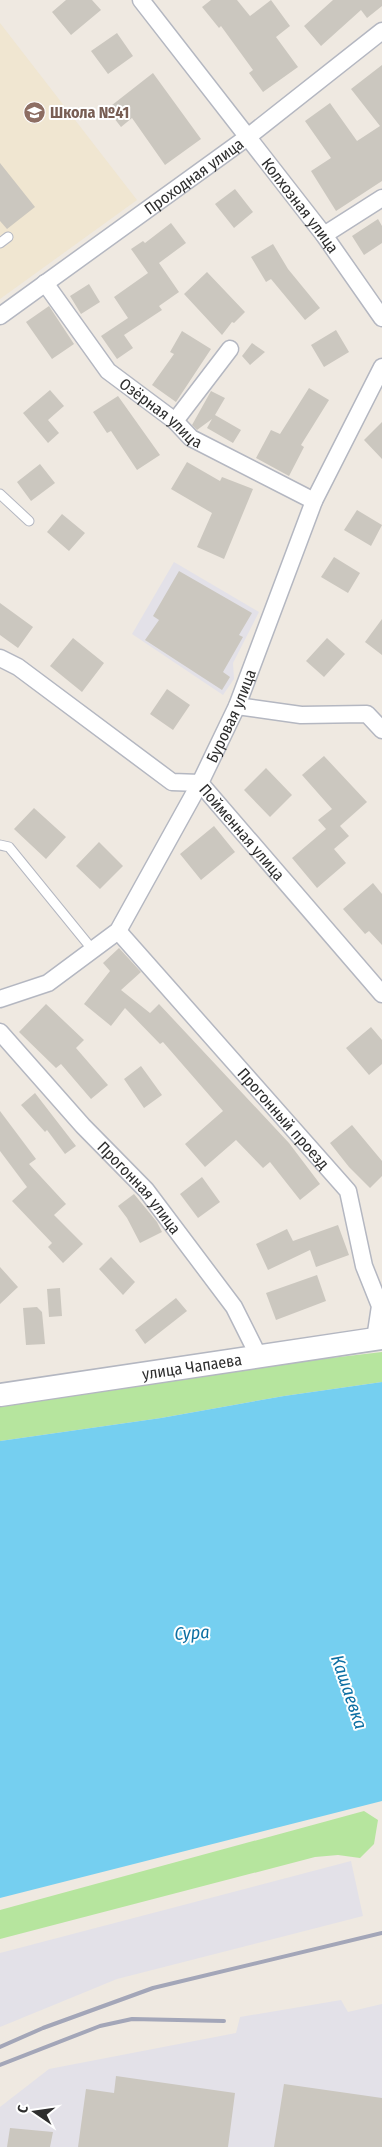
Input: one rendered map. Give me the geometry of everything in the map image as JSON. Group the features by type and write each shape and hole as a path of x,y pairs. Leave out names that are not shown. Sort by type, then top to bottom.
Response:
{"street":[{"name":"Колхозная улица","path":"142,0 324,235 382,318"},
{"name":"Проходная улица","path":"0,316 249,136 382,31"},
{"path":"324,235 382,198"},
{"name":"Озёрная улица","path":"45,283 108,371 175,421 191,438 314,501"},
{"path":"175,421 230,349"},
{"name":"Буровая улица","path":"0,999 48,982 118,931 200,784 237,706 314,501 382,367"},
{"name":"Пойменная улица","path":"0,658 18,666 172,782 200,784 382,994"},
{"path":"237,706 301,715 367,714 382,730"},
{"name":"Прогонный проезд","path":"118,931 348,1191 364,1266 380,1306 378,1338"},
{"name":"Прогонная улица","path":"0,1032 83,1126 146,1190 234,1307 259,1357"},
{"name":"улица Чапаева","path":"0,1395 378,1338"}],"lane":[{"path":"0,243 8,237"},
{"path":"0,494 29,521"},
{"path":"0,845 9,848 92,949"}],"shaded area":[{"name":"Школа №41","path":"0,23 137,200 0,299"},
{"path":"174,562 259,612 233,663 234,679 223,695 132,634"},
{"path":"351,1861 363,1916 117,1979 0,2027 0,1953"},
{"path":"341,2000 348,2012 382,2004 382,2147 0,2147 0,2107 49,2069 236,2033 240,2017"}],"green space":[{"path":"382,1352 382,1382 284,1396 161,1418 0,1441 0,1407 254,1367"},
{"path":"364,1811 378,1820 374,1844 360,1858 338,1855 315,1857 0,1939 0,1910"}],"water":[{"path":"382,1382 382,1801 0,1898 0,1441 161,1418 284,1396"}],"building":[{"path":"66,0 92,0 101,10 71,35 52,12"},
{"path":"211,0 237,0 250,16 271,0 290,26 276,37 298,67 263,92 249,73 253,70 221,26 219,28 202,7"},
{"path":"333,0 382,0 382,6 367,18 361,10 321,46 304,26"},
{"path":"117,33 133,56 108,74 91,51"},
{"path":"382,65 382,181 336,211 311,171 331,158 305,121 330,103 357,141 380,126 351,89"},
{"path":"153,73 201,139 165,165 132,118 121,127 107,109"},
{"path":"0,163 35,207 7,229 0,221"},
{"path":"235,189 253,212 234,228 215,204"},
{"path":"378,219 382,226 382,243 364,255 352,236"},
{"path":"171,223 186,243 159,263 179,292 159,306 162,310 124,335 133,348 117,359 101,336 128,318 114,297 148,273 131,249 143,241 145,243"},
{"path":"273,244 288,269 320,308 305,320 271,279 266,282 251,257"},
{"path":"207,272 245,312 234,323 232,322 222,335 184,294"},
{"path":"89,284 100,302 81,314 70,296"},
{"path":"49,306 74,344 52,359 26,322"},
{"path":"336,330 349,352 324,367 311,345"},
{"path":"182,331 211,349 176,402 152,385 174,354 170,352"},
{"path":"252,343 265,352 250,365 242,356"},
{"path":"309,388 329,400 301,445 304,447 289,476 256,458 271,430 280,434"},
{"path":"50,390 64,406 48,420 59,433 48,443 23,413"},
{"path":"211,391 225,398 215,415 241,430 233,443 207,428 212,419 197,430 192,425"},
{"path":"118,396 160,455 137,470 111,431 107,433 93,412"},
{"path":"382,422 382,459 364,440"},
{"path":"187,462 220,481 222,477 253,489 224,559 197,547 212,513 171,489"},
{"path":"40,464 55,483 31,501 17,482"},
{"path":"357,510 382,525 371,546 344,530"},
{"path":"62,514 85,533 69,551 47,532"},
{"path":"334,557 360,573 348,593 321,577"},
{"path":"179,571 252,613 239,635 243,637 223,672 230,677 222,690 145,640 159,620 153,616"},
{"path":"0,603 33,627 18,648 0,635"},
{"path":"382,619 382,655 365,642"},
{"path":"73,638 104,663 82,692 50,666"},
{"path":"327,638 345,654 324,677 306,661"},
{"path":"167,689 190,705 173,730 150,714"},
{"path":"324,756 367,802 340,826 349,836 334,849 346,863 317,888 292,858 326,829 318,820 332,809 302,775"},
{"path":"266,768 292,795 270,817 244,790"},
{"path":"34,808 66,837 46,859 14,829"},
{"path":"214,826 235,852 201,880 180,854"},
{"path":"99,842 123,866 100,889 76,866"},
{"path":"373,883 382,894 382,945 369,931 365,934 343,909"},
{"path":"119,948 141,972 121,990 150,1013 159,1004 289,1143 320,1184 300,1200 270,1162 263,1168 236,1140 205,1167 185,1144 223,1111 163,1042 160,1044 125,1008 111,1026 84,1004 110,971 103,963"},
{"path":"46,1004 84,1040 76,1048 108,1085 91,1099 61,1064 56,1068 19,1032"},
{"path":"371,1027 382,1040 382,1064 369,1075 346,1048"},
{"path":"141,1066 162,1095 144,1108 124,1079"},
{"path":"35,1093 76,1146 65,1154 47,1130 45,1132 21,1105"},
{"path":"0,1111 36,1159 29,1164 66,1204 54,1215 83,1244 63,1263 48,1247 52,1243 12,1201 27,1187 0,1151"},
{"path":"352,1125 382,1161 382,1176 370,1188 349,1167 330,1143"},
{"path":"202,1177 220,1202 198,1218 180,1194"},
{"path":"134,1194 157,1222 162,1232 140,1243 127,1218 118,1206"},
{"path":"338,1225 349,1255 316,1267 310,1250 268,1270 256,1244 287,1229 293,1241"},
{"path":"111,1257 135,1282 123,1295 99,1269"},
{"path":"0,1267 18,1287 0,1304"},
{"path":"317,1275 326,1301 276,1320 266,1293"},
{"path":"60,1288 62,1316 49,1317 47,1289"},
{"path":"176,1298 187,1311 145,1344 135,1330"},
{"path":"37,1307 42,1312 45,1344 26,1345 23,1308"},
{"path":"116,2076 235,2093 228,2147 78,2147 86,2089 114,2093"},
{"path":"284,2084 382,2098 382,2147 274,2147"},
{"path":"10,2128 53,2132 50,2147 7,2147"}],"railway":[{"path":"0,2047 43,2028 153,1988 382,1933"},
{"path":"0,2065 100,2026 132,2019 224,2021"}],"place":[{"name":"Школа №41","path":"34,112"}],"water label":[{"name":"Сура","path":"192,1633"},
{"name":"Кашаевка","path":"349,1692"}]}
